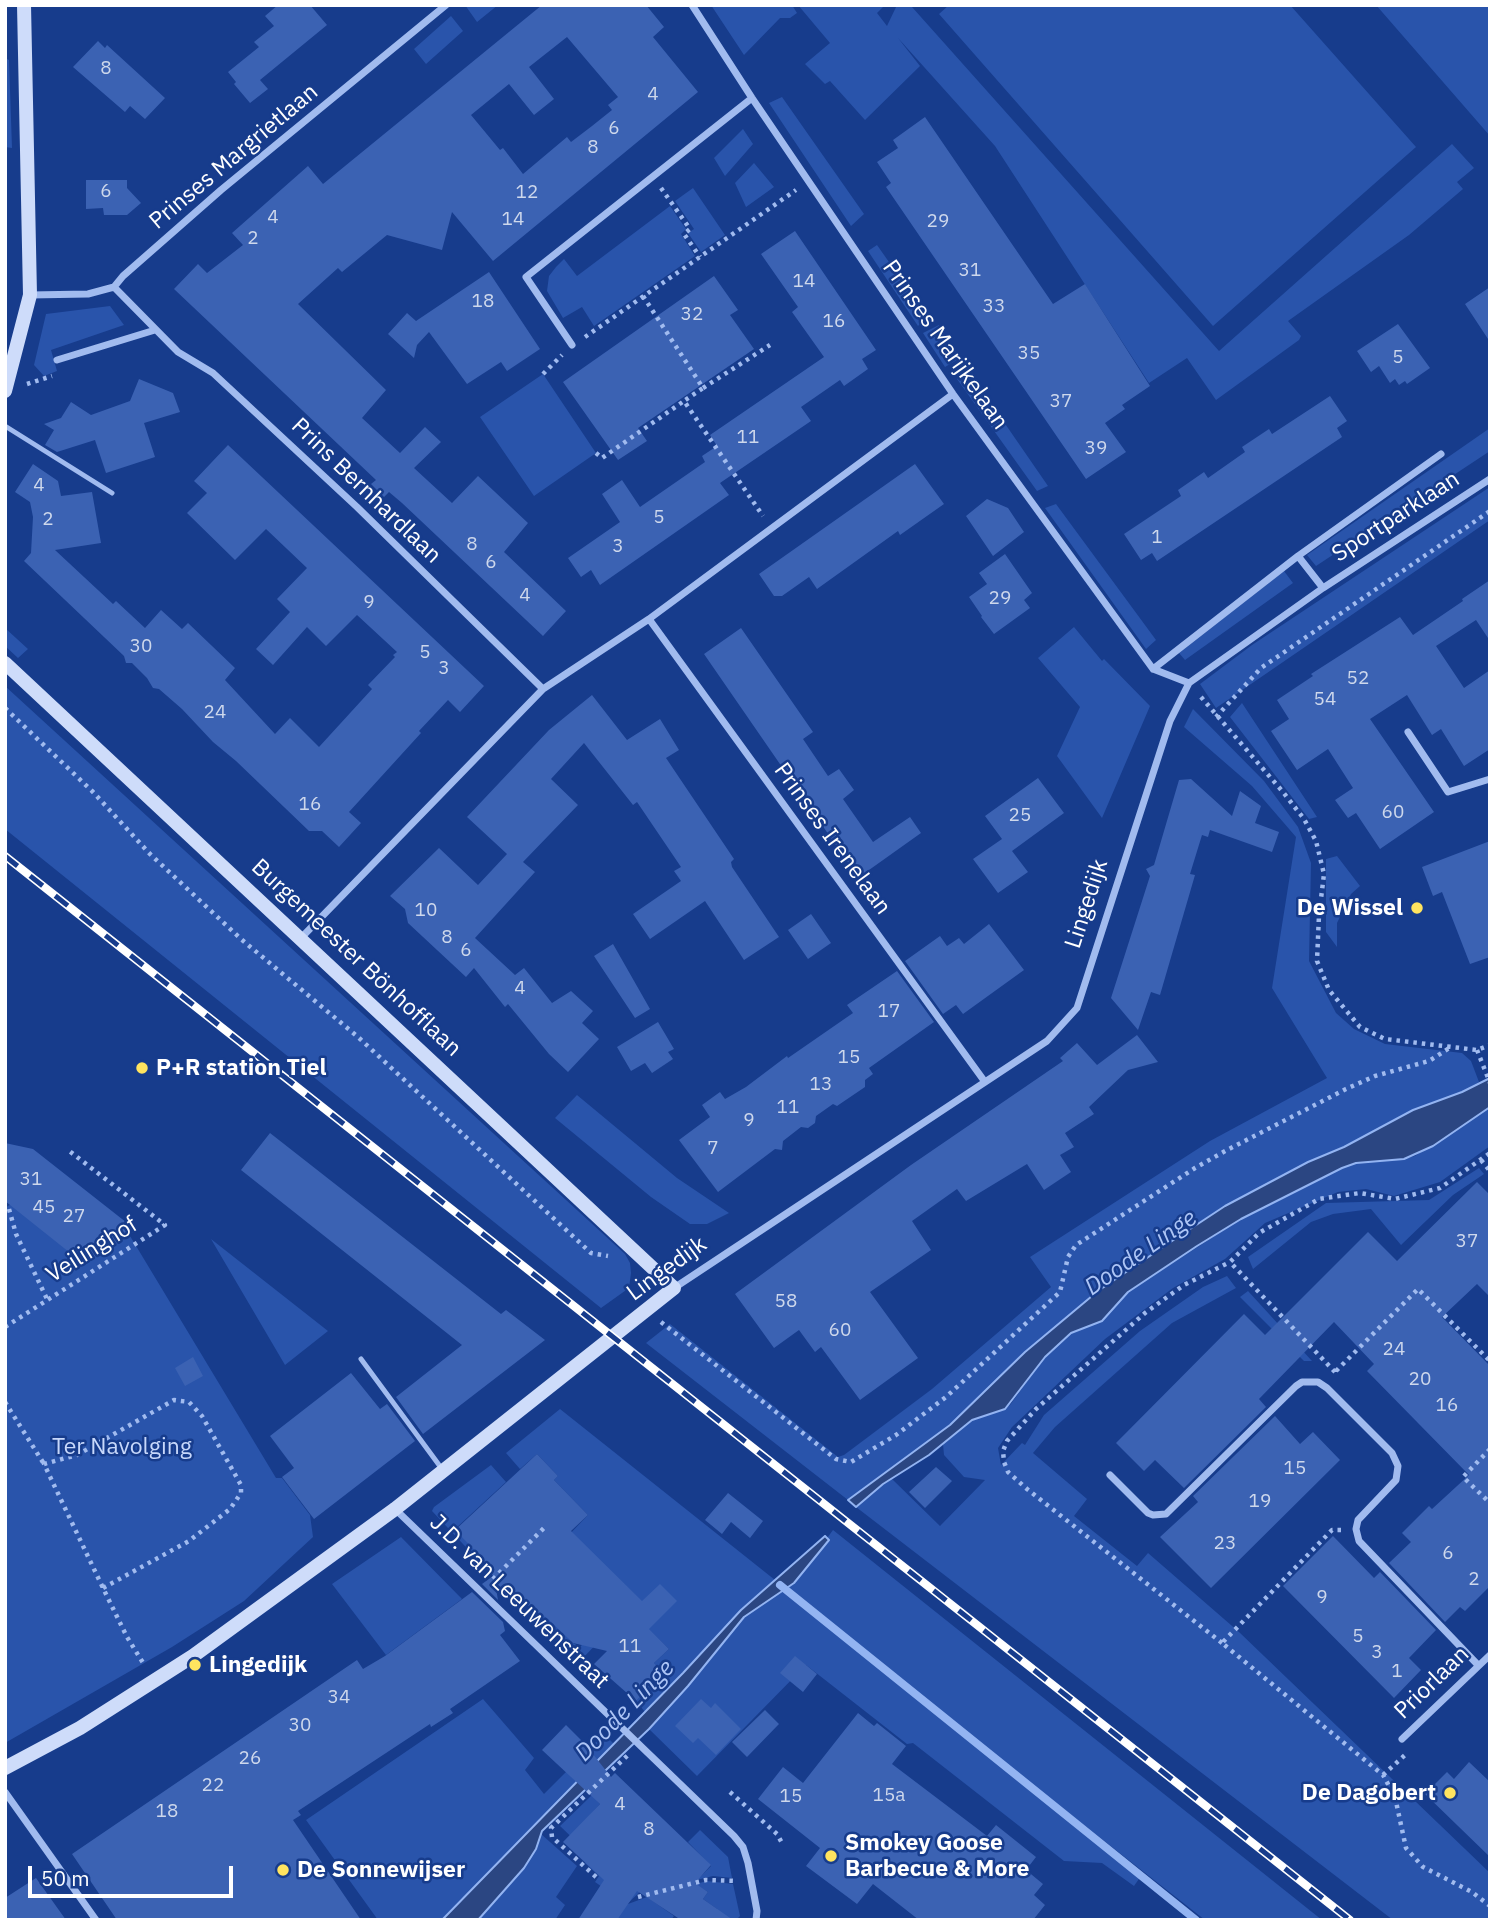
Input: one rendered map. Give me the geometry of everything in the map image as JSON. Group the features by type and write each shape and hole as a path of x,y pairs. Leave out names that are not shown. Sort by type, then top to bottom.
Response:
{"street":[{"path":"5,391 30,295 24,5"},
{"name":"Prinses Margrietlaan","path":"114,287 122,276 222,190 446,5"},
{"name":"Prinses Marijkelaan","path":"692,5 953,394 1153,670"},
{"path":"572,345 526,278 752,98"},
{"path":"30,295 88,294 114,287"},
{"name":"Prins Bernhardlaan","path":"114,287 178,352 213,373 347,498 543,689"},
{"path":"57,360 155,330"},
{"path":"301,938 543,689 649,619 953,394"},
{"name":"Sportparklaan","path":"1153,670 1298,556 1441,454"},
{"name":"Sportparklaan","path":"1189,683 1324,588 1490,479"},
{"name":"Sportparklaan","path":"1298,556 1324,588"},
{"name":"Prinses Irenelaan","path":"649,619 985,1082"},
{"name":"Burgemeester Bönhofflaan","path":"5,663 674,1288"},
{"path":"1153,670 1189,683"},
{"name":"Lingedijk","path":"5,1768 80,1728 192,1656 395,1508 674,1288 1047,1041 1077,1008 1170,721 1189,683"},
{"path":"1408,732 1448,792 1490,779"},
{"path":"1110,1475 1148,1513 1153,1516 1166,1514 1296,1386 1301,1382 1318,1382 1392,1453 1398,1466 1396,1480 1358,1520 1356,1530 1359,1541 1478,1665"},
{"name":"J.D. van Leeuwenstraat","path":"395,1508 740,1842 746,1854 752,1882 756,1920"},
{"name":"Priorlaan","path":"1402,1739 1490,1655"},
{"path":"5,1792 96,1920"}],"lane":[{"path":"5,426 112,493"},
{"path":"361,1359 443,1470"}],"path":[{"path":"653,177 690,229 684,234 700,257"},
{"path":"543,374 572,345 808,181"},
{"path":"643,296 703,388"},
{"path":"596,453 602,457 770,345"},
{"path":"5,391 61,373 57,360"},
{"path":"684,401 771,528"},
{"path":"1216,717 1261,667 1490,510"},
{"path":"1189,683 1283,792 1304,819 1316,841 1324,874 1317,961 1329,990 1360,1027 1385,1039 1477,1050 1490,1045"},
{"path":"5,708 93,792 150,854 241,939 358,1037 591,1253 614,1258"},
{"path":"647,1310 836,1459 851,1462 896,1435 946,1397 1060,1292 1068,1257 1076,1245 1227,1150 1346,1089 1375,1076 1429,1061 1451,1047"},
{"path":"1477,1050 1490,1083"},
{"name":"Veilinghof","path":"5,1327 165,1224 68,1150"},
{"path":"1490,1153 1440,1188 1395,1199 1360,1193 1319,1199 1259,1233 1230,1262 1184,1284 1145,1313 1036,1409 1007,1441 1003,1451 1008,1472 1017,1480 1383,1775 1395,1797 1406,1848 1423,1867 1472,1892 1490,1906"},
{"path":"1481,1160 1490,1171"},
{"path":"9,1209 16,1234 47,1299"},
{"path":"1230,1262 1336,1371"},
{"path":"1327,1388 1336,1371 1418,1289 1490,1361"},
{"path":"44,1464 77,1455 174,1400 189,1402 202,1416 241,1485 241,1493 230,1509 189,1541 103,1588"},
{"path":"5,1402 44,1464 127,1637 155,1681"},
{"path":"1490,1449 1463,1476 1490,1503"},
{"path":"481,1591 546,1526"},
{"path":"1222,1643 1332,1530 1356,1530"},
{"path":"596,1877 552,1837 551,1828 641,1746"},
{"path":"730,1792 777,1834 782,1843"},
{"path":"638,1898 706,1880 752,1882"}],"green space":[{"path":"465,5 498,5 477,22"},
{"path":"711,5 792,5 797,13 790,18 780,18 744,55"},
{"path":"798,5 885,5 877,13 887,26 897,5 913,5 1219,351 1452,144 1474,168 1457,182 1463,189 1409,235 1288,321 1301,336 1299,340 1216,400 1187,358 1149,383 995,146 898,38 920,66 865,120 830,81 825,84 805,64 830,43"},
{"path":"949,5 1290,5 1416,147 1213,326 939,14"},
{"path":"1376,5 1490,5 1490,136"},
{"path":"451,16 463,31 426,64 414,49"},
{"path":"5,58 9,60 12,148 5,147"},
{"path":"782,97 864,214 851,226 769,103"},
{"path":"743,129 753,144 725,176 714,158"},
{"path":"754,163 774,187 746,207 735,183"},
{"path":"693,188 725,235 701,252 688,233 694,229 675,201"},
{"path":"670,206 686,229 681,234 695,256 594,326 582,307 563,318 547,291 549,276 556,267 564,259 577,276"},
{"path":"877,245 927,316 918,326 868,251"},
{"path":"110,306 124,325 51,350 57,371 44,376 34,365 46,314"},
{"path":"939,325 960,358 945,367 923,333"},
{"path":"968,370 1048,486 1037,491 957,379"},
{"path":"543,374 596,453 534,496 480,417"},
{"path":"1490,428 1490,451 1316,566 1307,555"},
{"path":"1490,487 1490,520 1216,708 1200,684 1252,645"},
{"path":"1056,504 1156,640 1146,649 1045,508"},
{"path":"1284,571 1293,583 1185,660 1179,653"},
{"path":"1074,627 1102,661 1104,659 1150,706 1102,818 1057,756 1080,707 1038,658"},
{"path":"5,628 28,649 18,658 5,646"},
{"path":"5,686 625,1254 630,1263 629,1288 601,1308 5,829"},
{"path":"1242,703 1317,817 1309,819 1230,717"},
{"path":"1193,709 1264,781 1298,827 1311,863 1309,961 1336,1013 1354,1029 1385,1044 1462,1053 1471,1061 1479,1082 1462,1092 1413,1110 1344,1147 1308,1162 1225,1206 1175,1239 1098,1291 1025,1352 950,1425 848,1500 646,1343 670,1324 838,1457 844,1455 932,1389 1051,1287 1030,1257 1210,1141 1327,1078 1272,988 1296,837 1252,786 1184,727"},
{"path":"1337,856 1360,886 1351,894 1337,923 1337,947 1326,932 1326,859"},
{"path":"577,1095 677,1178 729,1213 707,1224 690,1224 651,1197 555,1118"},
{"path":"1490,1107 1490,1146 1440,1182 1394,1196 1366,1189 1338,1192 1265,1223 1225,1259 1173,1288 1105,1339 1012,1427 998,1448 1001,1465 1022,1443 1025,1445 1044,1415 1140,1331 1203,1287 1227,1276 1236,1288 1172,1323 1055,1427 1033,1453 1087,1499 1074,1516 1137,1566 1148,1553 1239,1632 1490,1873 1490,1920 1393,1920 856,1507 892,1479 940,1526 985,1480 964,1477 944,1455 943,1444 959,1428 972,1420 1010,1405 1045,1357 1071,1333 1102,1321 1128,1292 1241,1219 1342,1168 1356,1163 1415,1156"},
{"path":"1479,1168 1484,1174 1453,1195 1401,1245 1371,1209 1333,1214 1311,1222 1253,1269 1248,1257 1326,1203 1429,1200"},
{"name":"Ter Navolging","path":"22,1197 121,1221 276,1478 282,1478 310,1515 313,1537 244,1601 172,1647 5,1743 5,1208"},
{"path":"211,1239 328,1331 285,1365"},
{"path":"1248,1291 1312,1361 1304,1361 1240,1297"},
{"path":"560,1409 775,1580 741,1610 645,1712 636,1701 663,1673 654,1663 669,1649 630,1611 555,1624 580,1647 598,1628 605,1635 581,1660 528,1609 566,1538 588,1515 554,1480 558,1476 537,1454 520,1469 506,1453"},
{"path":"491,1465 506,1482 455,1529 481,1557 478,1560 432,1511"},
{"path":"833,1530 1322,1920 1205,1920 862,1651 1141,1876 1134,1886 1102,1863 1064,1861 913,1743 907,1744 806,1665 697,1776 649,1729 744,1617 794,1583"},
{"path":"401,1537 462,1599 386,1655 332,1584"},
{"path":"483,1699 534,1758 525,1770 544,1794 604,1734 614,1744 442,1920 378,1920 306,1820"},
{"path":"592,1795 600,1804 590,1815 644,1888 627,1904 595,1882 599,1876 585,1863 591,1856 560,1826"},
{"path":"700,1830 728,1857 732,1878 713,1876 655,1890 701,1876 711,1866 688,1842"},
{"path":"541,1834 577,1866 556,1897 565,1905 555,1920 478,1920 524,1868 536,1849"},
{"path":"707,1881 733,1884 740,1916 736,1920 710,1920 717,1909 703,1899 708,1892 697,1885 673,1890"},
{"path":"647,1897 674,1916 671,1920 605,1920 628,1904"}],"shaded area":[{"path":"1490,1078 1490,1107 1433,1146 1404,1159 1356,1163 1342,1168 1241,1219 1128,1292 1102,1321 1071,1333 1045,1357 1005,1409 972,1420 929,1455 883,1484 856,1507 848,1500 950,1425 1025,1352 1098,1291 1225,1206 1413,1110 1462,1092"},
{"path":"825,1536 829,1540 794,1583 744,1617 649,1729 542,1831 536,1849 524,1868 478,1920 442,1920 741,1610"}],"building":[{"path":"278,5 310,5 327,25 260,80 268,89 250,103 228,72 259,47 254,42 274,26 265,16"},
{"path":"542,5 646,5 664,27 653,37 698,92 493,261 452,212 442,250 387,235 342,272 338,268 298,304 386,390 362,418 400,453 425,427 441,442 414,468 452,503 478,476 528,523 504,552 566,611 543,636 402,503 389,492 384,497 371,484 376,480 174,289 198,264 207,273 243,245 232,233 308,166 323,184","holes":["567,37 618,97 608,105 612,110 571,142 567,137 523,174 503,148 500,150 471,115 509,84 534,115 554,99 529,67"]},
{"path":"98,41 105,48 107,45 165,98 145,119 130,106 125,112 73,67"},
{"path":"925,117 1053,304 1085,284 1150,386 1122,405 1125,409 1105,423 1126,452 1086,479 886,187 891,183 877,162 898,148 893,140"},
{"path":"86,180 127,180 127,188 141,203 127,215 104,215 103,208 86,209"},
{"path":"795,231 876,350 862,359 868,369 844,386 840,380 801,407 811,421 720,483 729,495 600,585 591,570 581,577 568,558 620,522 602,494 622,480 640,507 705,462 702,456 717,446 710,435 824,357 792,312 798,307 761,254"},
{"path":"489,272 540,349 507,371 501,362 467,384 429,332 417,345 414,358 388,334 407,313 416,321"},
{"path":"714,276 738,310 730,315 754,349 638,428 647,441 618,460 563,382"},
{"path":"1490,287 1490,342 1465,304"},
{"path":"1398,324 1430,368 1407,384 1405,381 1399,385 1395,379 1390,383 1379,366 1371,372 1357,351"},
{"path":"139,379 173,393 180,412 144,423 155,457 106,473 95,440 57,452 45,445 54,430 44,424 61,418 71,402 91,415 130,401"},
{"path":"1330,396 1347,421 1337,428 1342,437 1157,561 1152,553 1141,560 1124,534 1181,496 1178,490 1204,472 1208,478 1245,452 1242,447 1269,429 1272,434"},
{"path":"228,445 484,686 460,712 448,700 419,731 421,733 349,812 361,823 339,847 322,831 309,831 213,742 182,709 159,689 153,688 132,663 126,663 124,656 24,561 31,553 33,517 30,502 15,492 33,464 58,481 61,496 92,492 101,543 55,550 113,604 116,601 145,628 161,610 182,629 188,623 235,668 225,680 275,734 290,718 319,747 372,689 368,685 397,652 357,615 326,646 307,627 273,665 256,649 290,612 277,599 307,568 266,529 235,560 187,513 207,493 194,481"},
{"path":"915,464 944,504 900,535 898,531 817,589 809,577 782,596 774,596 759,574"},
{"path":"987,499 1008,508 1024,532 993,556 966,516"},
{"path":"1005,554 1032,593 1024,600 1030,608 994,634 969,597 987,584 979,573"},
{"path":"1490,580 1490,641 1476,620 1436,646 1464,688 1490,670 1490,749 1464,766 1441,729 1432,735 1407,695 1370,719 1434,812 1380,849 1356,813 1348,818 1335,800 1353,788 1328,749 1297,770 1271,731 1289,719 1277,700 1313,676 1311,674 1400,617 1413,635"},
{"path":"741,628 813,732 803,739 828,776 839,769 854,790 843,799 873,842 910,817 921,833 862,875 855,864 851,867 704,654"},
{"path":"592,695 627,740 660,719 679,750 666,758 734,859 731,862 732,867 779,937 744,960 705,901 650,939 633,914 681,881 674,871 681,867 637,802 633,805 584,743 551,779 578,805 523,862 535,872 475,938 515,975 524,968 552,1003 571,991 593,1011 582,1023 599,1039 568,1072 549,1054 508,1004 505,1007 474,968 466,977 408,923 405,909 390,896 439,848 478,885 507,854 467,817 549,730"},
{"path":"1038,778 1064,813 1012,851 1028,872 998,893 973,859 1002,839 985,816"},
{"path":"1191,779 1232,816 1240,791 1261,806 1255,823 1279,832 1272,852 1210,830 1208,837 1202,835 1190,874 1195,875 1160,995 1151,992 1138,1030 1111,998 1150,876 1146,869 1154,865 1179,780"},
{"path":"1490,841 1490,957 1470,964 1442,892 1433,896 1422,867"},
{"path":"811,914 831,943 808,959 788,930"},
{"path":"989,924 1024,970 963,1014 956,1005 943,1014 905,961 940,936 947,946 959,938 964,944"},
{"path":"613,944 650,1009 635,1018 594,956"},
{"path":"897,971 934,1022 869,1068 873,1074 865,1080 865,1087 816,1116 815,1123 808,1128 801,1127 783,1141 782,1150 775,1149 718,1192 679,1140 710,1117 702,1105 720,1092 725,1099 746,1087 787,1056 788,1058 853,1013 847,1005"},
{"path":"658,1022 674,1049 668,1052 673,1059 652,1073 645,1063 631,1071 617,1047"},
{"path":"1137,1035 1158,1062 1128,1070 1089,1107 1094,1114 1065,1133 1074,1147 1060,1155 1071,1172 1044,1190 1027,1164 966,1201 957,1189 912,1221 931,1250 870,1292 918,1358 860,1400 821,1347 815,1352 799,1330 774,1348 735,1294 911,1165 1063,1061 1060,1058 1077,1043 1097,1065"},
{"path":"270,1133 501,1314 506,1310 545,1340 423,1434 396,1397 462,1345 241,1170"},
{"path":"5,1143 33,1149 136,1230 84,1264 5,1201"},
{"path":"1477,1182 1490,1195 1490,1297 1477,1284 1442,1317 1490,1366 1490,1586 1465,1611 1460,1607 1445,1622 1389,1563 1411,1542 1402,1533 1429,1506 1432,1509 1469,1475 1367,1371 1374,1364 1334,1322 1259,1399 1266,1407 1184,1488 1155,1460 1144,1471 1116,1443 1244,1314 1265,1335 1368,1232 1397,1261"},
{"path":"193,1357 203,1376 185,1386 175,1368"},
{"path":"351,1373 380,1409 387,1404 415,1441 314,1519 282,1477 294,1468 270,1436"},
{"path":"1275,1416 1300,1444 1313,1432 1340,1460 1211,1588 1160,1537 1198,1502 1193,1496"},
{"path":"537,1454 558,1476 554,1480 588,1515 571,1531 642,1601 660,1584 677,1601 649,1629 669,1649 654,1663 664,1673 636,1701 594,1664 607,1651 573,1643 548,1619 495,1583 498,1600 482,1584 493,1576 478,1560 481,1557 455,1530"},
{"path":"936,1467 952,1481 925,1508 909,1492"},
{"path":"728,1493 763,1521 750,1538 731,1522 722,1534 705,1520"},
{"path":"1333,1536 1374,1578 1380,1572 1436,1630 1409,1658 1421,1670 1394,1698 1283,1586"},
{"path":"472,1592 503,1622 505,1631 500,1635 520,1661 450,1709 453,1713 431,1727 430,1724 298,1811 301,1815 293,1820 361,1920 117,1920 72,1854 357,1660 363,1669 385,1656"},
{"path":"795,1656 817,1674 803,1692 780,1673"},
{"path":"701,1699 711,1708 715,1703 741,1729 716,1755 698,1738 693,1743 675,1726"},
{"path":"765,1710 779,1724 747,1757 732,1742"},
{"path":"858,1713 874,1726 877,1723 906,1746 892,1764 987,1836 996,1825 1036,1857 1026,1870 1043,1884 1034,1895 1045,1905 1033,1920 919,1920 873,1884 857,1904 806,1866 820,1848 758,1799 783,1767 803,1783"},
{"path":"566,1725 611,1777 615,1773 711,1865 695,1883 708,1892 703,1899 733,1920 681,1920 637,1891 617,1920 578,1920 604,1880 563,1842 600,1804 542,1750"},
{"path":"1469,1762 1490,1782 1490,1857 1425,1794 1447,1772 1454,1779"},
{"path":"36,1878 66,1920 5,1920 5,1898"}],"waterway":[{"path":"780,1585 1196,1920"}],"railway":[{"path":"5,856 1350,1920"}],"place":[{"name":"De Wissel","path":"1417,908"},
{"name":"P+R station Tiel","path":"142,1068"},
{"name":"Lingedijk","path":"195,1665"},
{"name":"De Dagobert","path":"1450,1793"},
{"name":"Smokey Goose Barbecue & More","path":"831,1856"},
{"name":"De Sonnewijser","path":"283,1870"}],"water label":[{"name":"Doode Linge","path":"1141,1253"},
{"name":"Doode Linge","path":"625,1711"}]}
